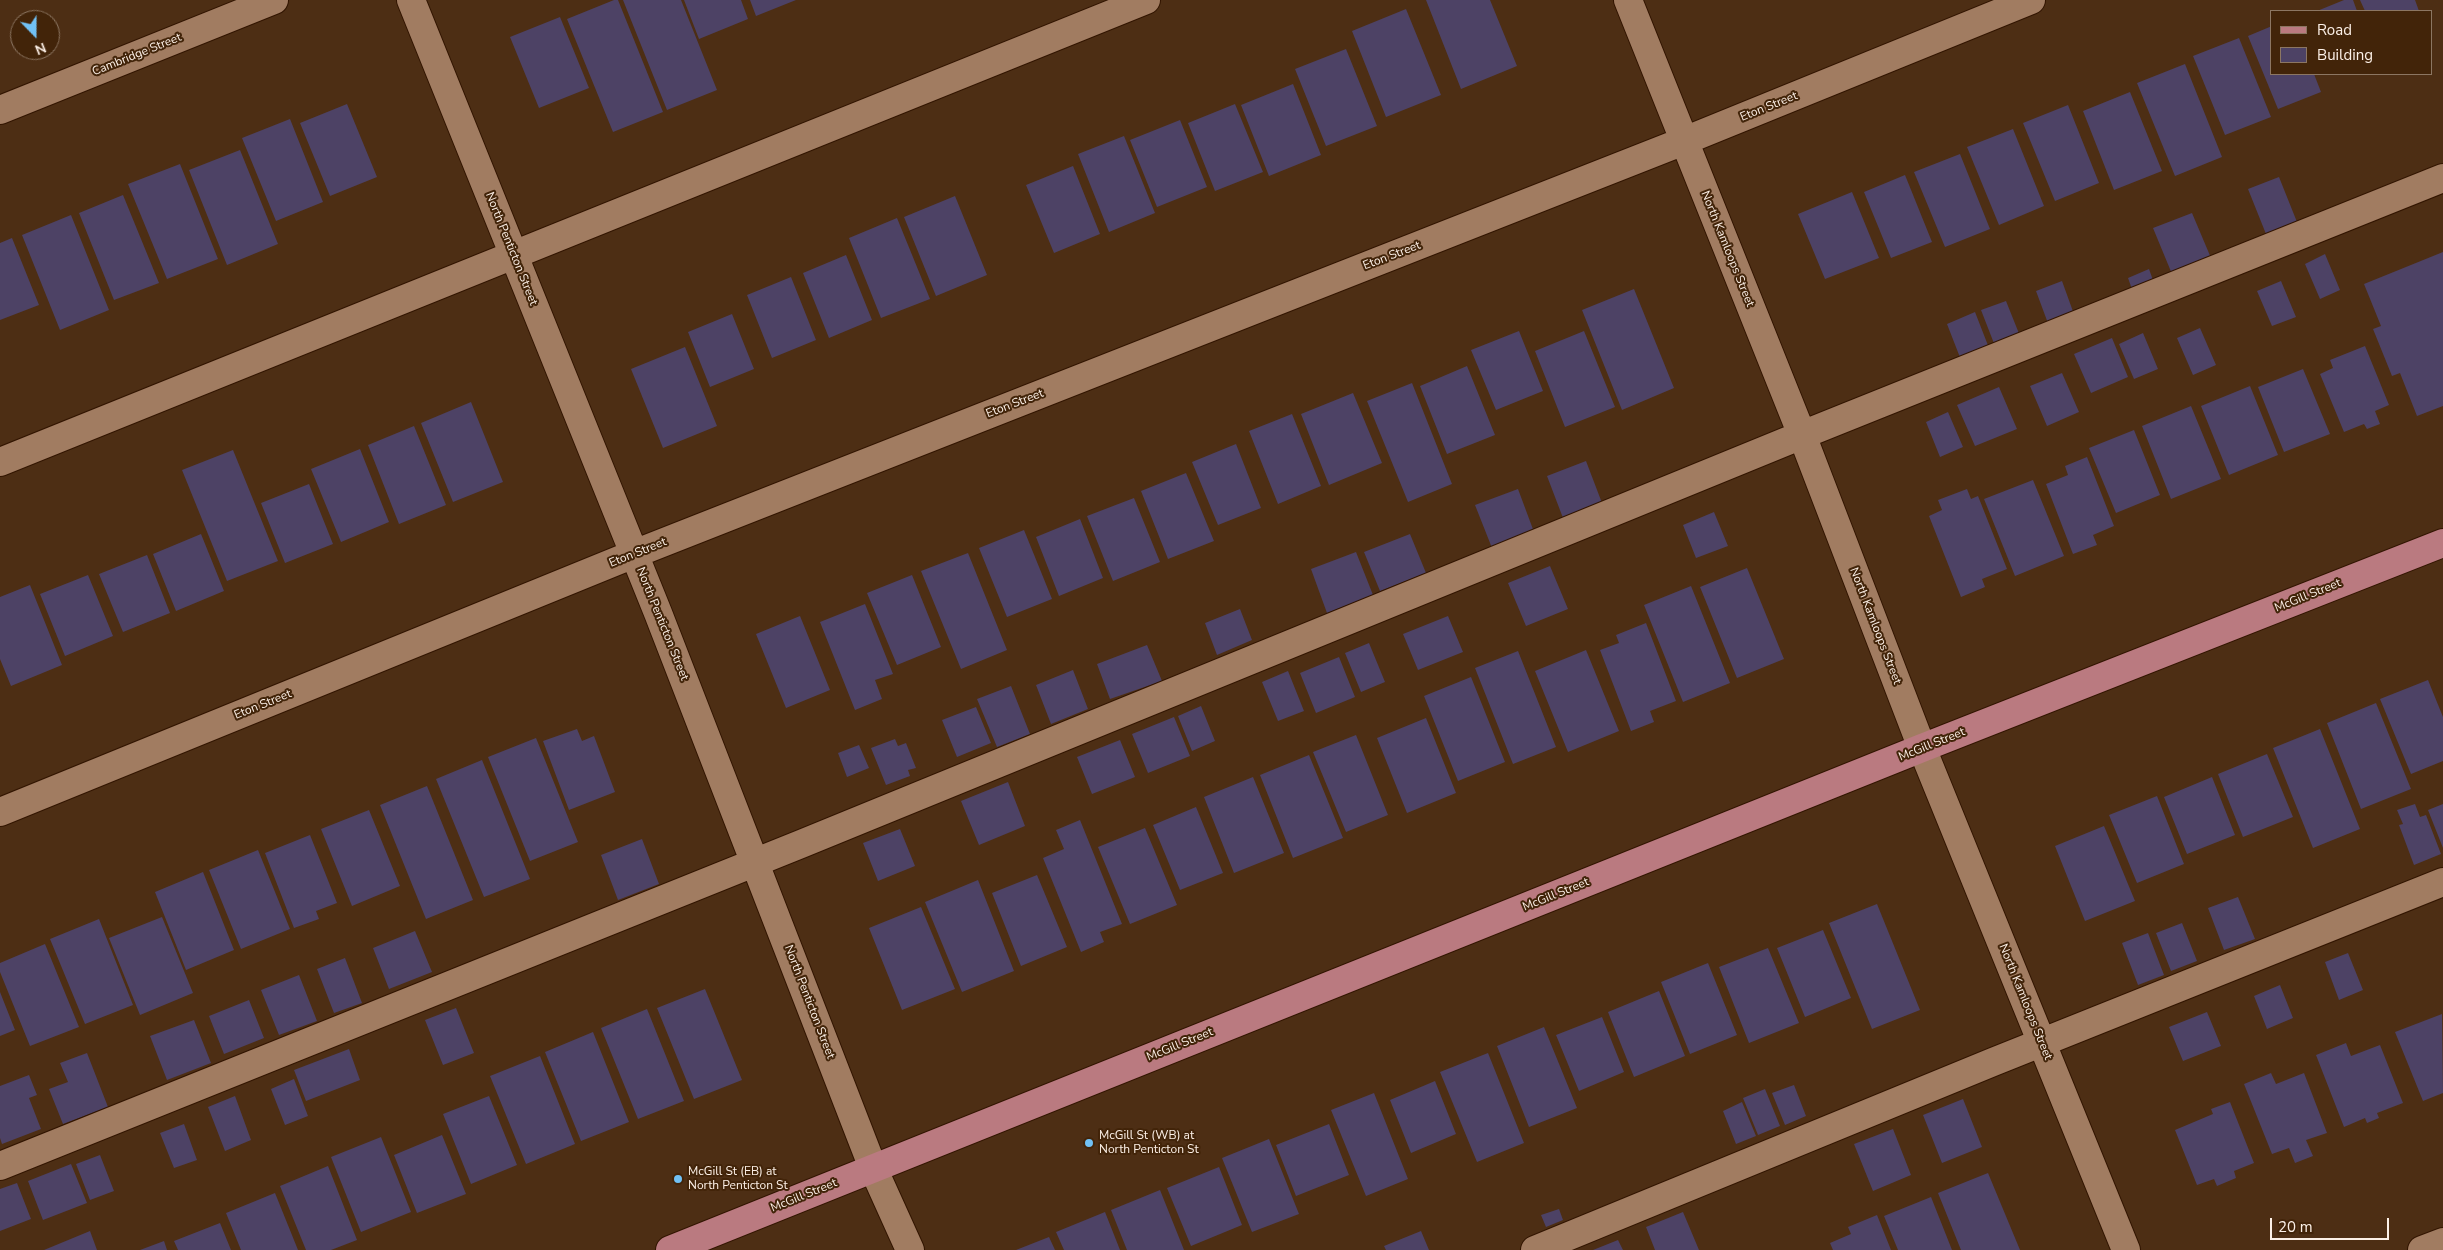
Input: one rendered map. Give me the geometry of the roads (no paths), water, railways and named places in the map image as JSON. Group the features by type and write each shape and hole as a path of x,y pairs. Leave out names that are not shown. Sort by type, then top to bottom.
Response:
{"main road":[{"name":"McGill Street","path":"670,1250 1922,748 2443,543"}],"street":[{"name":"Cambridge Street","path":"0,110 274,0"},
{"name":"North Penticton Street","path":"411,0 634,554 873,1168 910,1250"},
{"path":"0,462 1146,0"},
{"name":"North Kamloops Street","path":"1628,0 1802,435 1922,748 2126,1250"},
{"name":"Eton Street","path":"0,812 634,554 1684,141 2031,0"},
{"path":"0,1166 755,863 1802,435 2443,178"},
{"path":"1535,1250 2042,1042 2443,882"},
{"path":"2422,1250 2443,1242"}],"place":[{"name":"McGill St (WB) at North Penticton St","path":"1089,1143"},
{"name":"McGill St (EB) at North Penticton St","path":"678,1179"}]}
